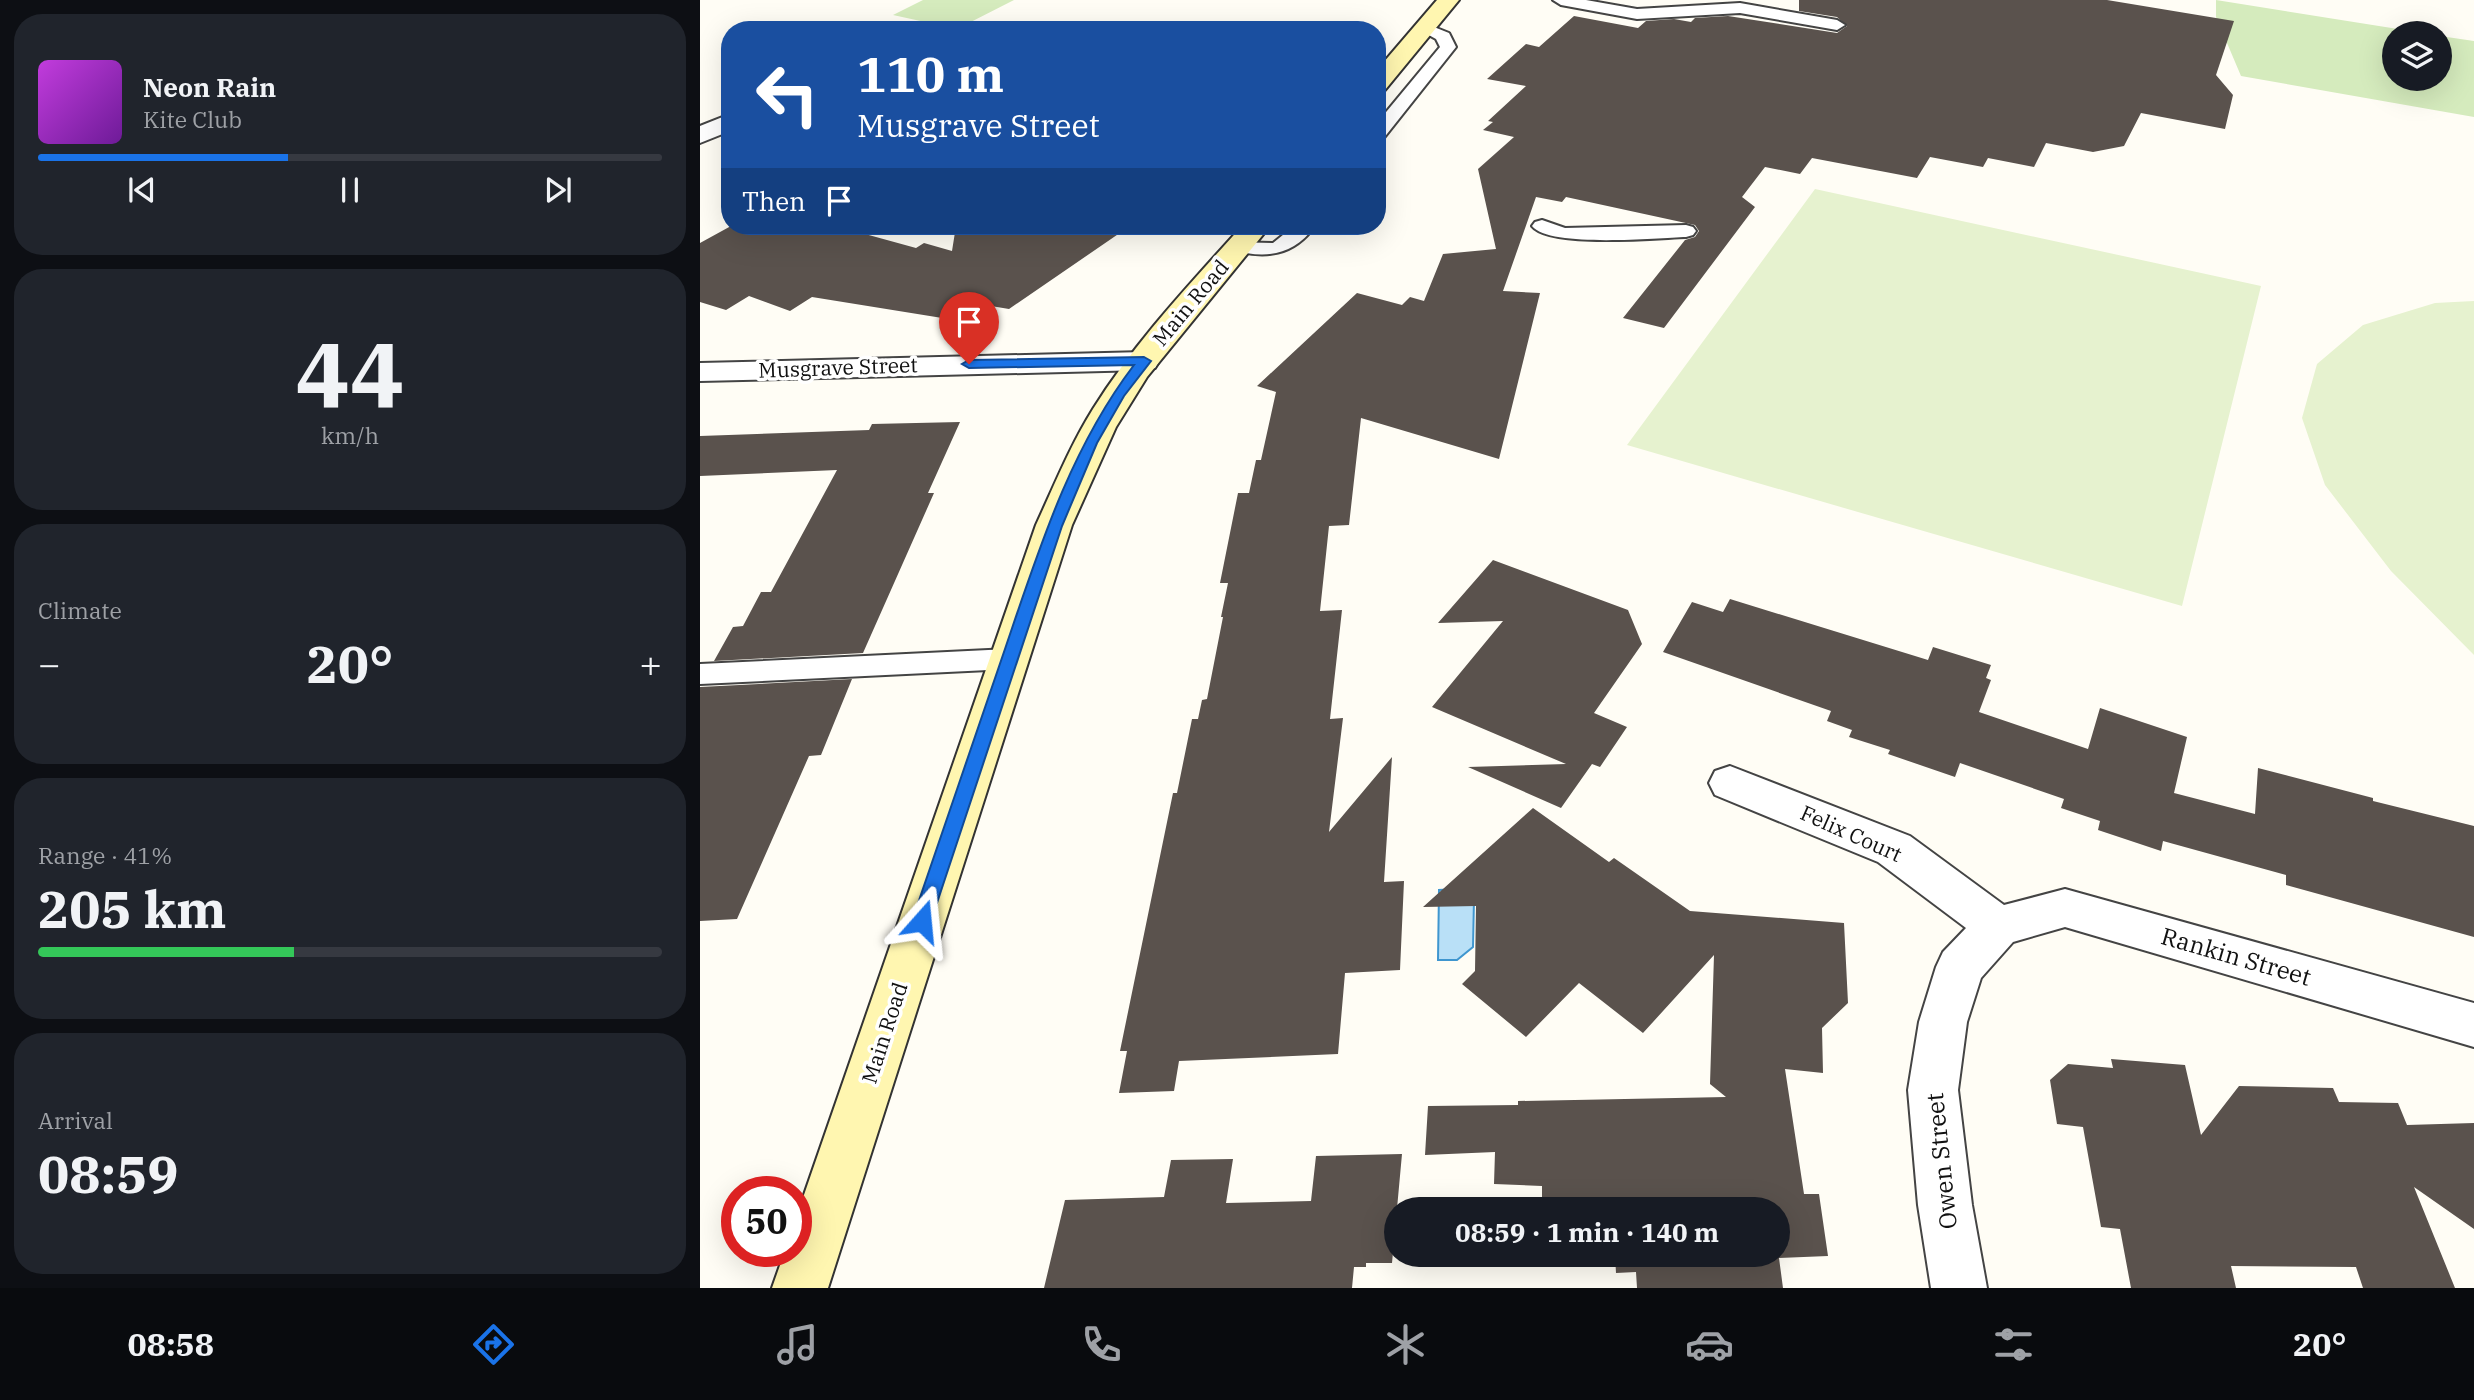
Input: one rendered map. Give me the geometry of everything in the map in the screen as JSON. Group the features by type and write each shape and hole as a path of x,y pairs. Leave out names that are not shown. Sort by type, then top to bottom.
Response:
{"main road":[{"path":"1386,74 1424,29 1443,1"},
{"name":"Main Road","path":"800,1288 1054,526 1090,443 1118,395 1248,236"}],"street":[{"path":"700,136 721,126"},
{"name":"Musgrave Street","path":"700,372 1144,361"},
{"name":"Felix Court","path":"1730,783 1894,849 1998,926"},
{"name":"Rankin Street","path":"1998,926 2065,908 2474,1025"},
{"name":"Owen Street","path":"1959,1288 1945,1205 1933,1090 1943,1022 1960,967 1998,926"}],"lane":[{"path":"1561,0 1637,14 1741,8 1837,25"},
{"path":"1386,124 1448,47 1443,36 1424,29"},
{"path":"1542,226 1563,234 1686,231"},
{"path":"1248,236 1271,250 1283,248 1296,235"},
{"path":"700,674 1009,659"}],"green space":[{"path":"923,0 1014,0 973,21 920,21 893,15"},
{"path":"2216,0 2382,26 2382,91 2452,91 2452,38 2474,41 2474,117 2241,76 2216,17"},
{"path":"1815,189 2261,286 2182,606 1627,445"},
{"path":"2474,301 2474,655 2391,571 2325,485 2302,418 2317,364 2363,325 2435,303"}],"water":[{"path":"1458,889 1474,899 1473,947 1457,960 1438,960 1439,890"}],"building":[{"path":"1799,0 2107,0 2234,21 2216,75 2233,95 2225,129 2141,113 2124,146 2093,152 2046,143 2034,167 1988,158 1983,167 1930,157 1917,178 1812,158 1800,174 1765,167 1742,197 1755,207 1664,328 1623,318 1685,240 1695,237 1699,231 1695,225 1566,197 1562,202 1536,197 1503,291 1540,293 1499,459 1361,418 1349,525 1329,526 1320,611 1342,610 1330,719 1343,718 1329,832 1392,757 1384,882 1404,881 1400,970 1345,973 1338,1054 1179,1061 1174,1091 1119,1093 1127,1051 1120,1051 1173,793 1177,793 1192,719 1198,719 1202,700 1207,699 1228,583 1220,583 1238,493 1249,493 1256,460 1261,460 1276,392 1257,386 1357,293 1402,305 1410,297 1424,301 1443,254 1496,249 1478,169 1514,137 1483,130 1493,122 1488,121 1526,86 1487,79 1526,44 1539,47 1574,16 1638,28 1646,21 1674,19 1691,22 1695,18 1728,16 1837,33 1847,26 1837,17 1799,11"},
{"path":"721,231 721,235 869,235 916,248 924,243 952,251 955,235 1117,235 1009,309 985,305 967,322 812,297 790,311 749,296 726,310 700,302 700,243"},
{"path":"960,422 928,493 934,493 863,653 714,661 733,627 743,626 761,592 771,592 837,470 700,476 700,436 869,430 872,424"},
{"path":"1493,560 1628,610 1642,644 1594,713 1627,727 1600,767 1592,764 1561,808 1468,767 1566,764 1432,707 1503,621 1438,623"},
{"path":"1730,599 1928,660 1933,647 1991,665 1986,678 1991,680 1979,712 2088,749 2100,708 2187,737 2174,793 2255,814 2258,768 2474,826 2474,937 2286,885 2286,875 2163,841 2161,851 2098,830 2100,821 2061,808 2064,799 1960,763 1955,777 1888,754 1890,750 1849,737 1852,730 1827,721 1831,711 1663,652 1692,602 1723,612"},
{"path":"852,679 821,755 809,756 737,919 700,921 700,687"},
{"path":"1533,808 1609,862 1614,858 1690,911 1844,923 1848,1003 1822,1028 1823,1073 1785,1069 1804,1194 1819,1194 1828,1256 1790,1258 1790,1197 1542,1197 1542,1186 1494,1184 1495,1152 1425,1155 1428,1106 1518,1105 1518,1101 1726,1097 1710,1084 1714,955 1643,1033 1579,983 1526,1037 1462,984 1475,971 1476,906 1423,907"},
{"path":"2111,1059 2185,1065 2201,1135 2239,1086 2333,1088 2339,1102 2398,1103 2407,1125 2474,1123 2474,1229 2414,1187 2455,1288 2363,1288 2356,1267 2231,1266 2236,1288 2131,1288 2120,1229 2101,1227 2083,1127 2057,1124 2050,1080 2068,1064 2113,1068"},
{"path":"1402,1154 1398,1197 1384,1197 1384,1263 1366,1263 1366,1267 1354,1267 1352,1288 1044,1288 1065,1200 1164,1197 1171,1160 1233,1159 1226,1203 1311,1201 1316,1156"},
{"path":"1616,1267 1780,1267 1783,1288 1637,1288 1636,1272 1616,1273"}],"route":[{"path":"922,921 1054,526 1090,443 1118,395 1144,361 969,364"}]}
